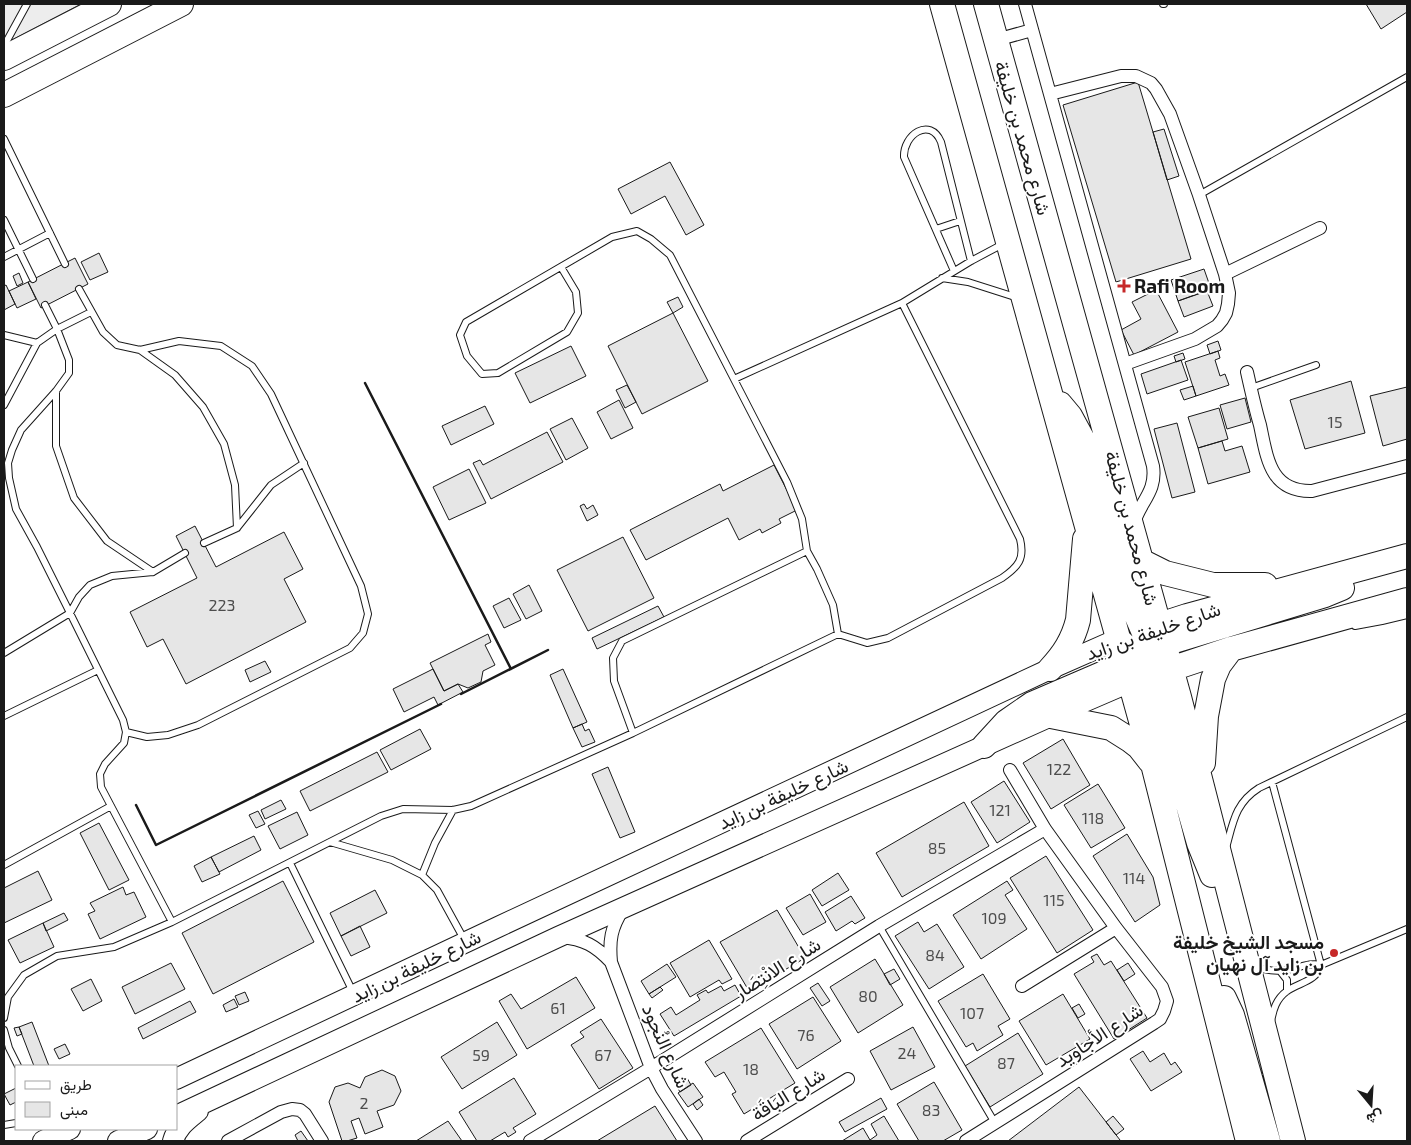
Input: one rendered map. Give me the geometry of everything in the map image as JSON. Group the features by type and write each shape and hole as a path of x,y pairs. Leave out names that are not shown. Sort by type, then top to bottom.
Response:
{"highway":[{"path":"4,58 109,4"},
{"path":"4,95 181,4"},
{"name":"شارع محمد بن خليفة","path":"942,4 1118,639 1148,655 1201,785 1293,1141"},
{"name":"شارع محمد بن خليفة","path":"986,4 1142,561 1152,764 1248,1141"},
{"path":"1051,395 1070,416 1083,440 1148,655 1199,844 1210,872 1231,900"},
{"path":"1050,669 1068,647 1078,620 1086,520"},
{"name":"شارع خليفة بن زايد","path":"1148,655 1307,583 1407,556"},
{"path":"1142,561 1166,573 1213,585 1307,583"},
{"path":"984,746 1006,722 1032,704 1148,655 1339,590 1365,574 1376,564"},
{"name":"شارع خليفة بن زايد","path":"1148,655 1231,649 1407,600"},
{"path":"1201,785 1206,716 1213,678 1219,665 1231,649"},
{"path":"1051,716 1111,728 1139,747 1152,764"},
{"path":"1205,972 1221,992 1232,1015 1268,1141"},
{"path":"1229,1141 1233,1085"}],"main road":[{"name":"شارع خليفة بن زايد","path":"178,1078 1050,669 1118,639"},
{"name":"شارع خليفة بن زايد","path":"178,1115 558,937 1051,716 1148,655"},
{"path":"178,1129 208,1102"},
{"path":"43,1141 68,1130"},
{"path":"118,1141 145,1130"}],"street":[{"path":"1025,4 1154,472 1151,491 1138,512 1132,528"},
{"path":"996,40 1032,30"},
{"path":"1050,94 1121,76 1136,76 1151,83 1170,114 1225,274 1228,304 1222,320 1216,326 1195,340 1124,364"},
{"path":"1225,274 1320,228"},
{"path":"1247,372 1269,465 1278,478 1291,488 1312,491 1407,466"},
{"name":"شارع الأجاويد","path":"966,1141 1160,1019 1166,1001 1162,987 1116,928 1045,829 1010,770"},
{"name":"شارع الانْتِصَار","path":"530,1141 879,926 1045,829"},
{"name":"شارع النُجود","path":"624,908 616,920 611,933 611,962 651,1068 662,1089 696,1141"},
{"path":"1022,986 1116,928"},
{"name":"شارع النُجود","path":"558,937 573,938 588,943 601,951 611,962"},
{"name":"شارع البَاقَة","path":"747,1141 848,1079"},
{"path":"228,1141 281,1112 292,1109 300,1110 305,1114 322,1141"}],"lane":[{"path":"4,46 27,4"},
{"path":"1199,195 1407,77"},
{"path":"954,271 904,157 905,146 917,131 924,129 932,130 938,135 941,142 971,261"},
{"path":"4,139 65,264"},
{"path":"4,220 33,279"},
{"path":"936,229 960,221"},
{"path":"561,267 576,292 578,313 567,332 498,373 482,374 468,356 460,335 466,322 561,267 612,238 637,231 652,239 670,256 787,482 802,519 807,551 833,605 838,634"},
{"path":"4,257 50,233"},
{"path":"734,379 902,303 971,261 1008,242"},
{"path":"942,278 968,282 1025,300"},
{"path":"78,289 103,332 117,345 140,350 175,375 203,407 224,444 235,485 237,528"},
{"path":"4,1018 8,997 24,975 57,956 114,947 172,922 381,816 403,809 453,810 471,806 633,733 838,634 867,643 888,638 1011,572 1018,565 1021,558 1020,539 902,303"},
{"path":"46,305 69,360 68,373 56,391 21,430 6,462 9,478 16,509 37,546 123,720 126,732 124,743 105,764 100,774 101,787 172,922"},
{"path":"4,405 37,343 57,329 91,312"},
{"path":"4,335 37,343"},
{"path":"126,732 147,737 168,735 198,725 350,648 364,633 368,614 361,586 304,463 271,394 252,366 221,346 179,341 140,350"},
{"path":"1251,388 1316,365"},
{"path":"56,391 56,446 74,498 107,541 153,572"},
{"path":"204,543 237,528 271,486 304,463"},
{"path":"633,733 614,681 613,658 622,641 807,551"},
{"path":"4,653 70,613 79,597 90,585 112,576 153,572 185,554"},
{"path":"1318,624 1347,626 1369,624 1407,615"},
{"path":"4,716 98,670"},
{"path":"1221,864 1236,813 1240,805 1252,792 1407,717"},
{"path":"1267,1039 1276,1003 1287,991 1314,978 1321,965 1272,782"},
{"path":"4,865 111,806"},
{"path":"422,875 435,842 453,810"},
{"path":"330,842 392,860 422,875 437,890 466,942"},
{"path":"290,862 355,995"},
{"path":"879,926 995,1123"},
{"path":"1247,964 1263,970 1280,971 1312,964 1321,965 1407,929"},
{"path":"1280,971 1287,980 1287,991"},
{"path":"4,1030 9,1048 18,1065"}],"shaded area":[{"path":"4,4 81,4 4,44"}],"building":[{"path":"1366,4 1407,4 1407,12 1381,29"},
{"path":"1138,82 1191,259 1116,282 1063,105"},
{"path":"1164,129 1179,176 1167,180 1153,132"},
{"path":"670,162 704,225 686,235 665,196 631,214 618,189"},
{"path":"99,253 108,272 90,280 81,262"},
{"path":"75,258 88,284 41,308 28,282"},
{"path":"1204,269 1211,289 1178,301 1171,280"},
{"path":"19,273 23,283 17,286 13,276"},
{"path":"28,282 36,299 17,308 9,291"},
{"path":"6,285 15,304 4,310 4,286"},
{"path":"1156,290 1178,332 1134,355 1121,330 1141,319 1132,302"},
{"path":"1207,291 1213,306 1184,317 1178,301"},
{"path":"678,297 683,307 673,313 667,302"},
{"path":"673,313 708,381 642,414 608,346"},
{"path":"1218,341 1221,350 1210,354 1207,345"},
{"path":"571,346 586,376 530,403 515,373"},
{"path":"1218,351 1220,358 1215,360 1220,376 1225,374 1229,385 1196,396 1185,362"},
{"path":"1183,353 1185,359 1176,362 1174,356"},
{"path":"1181,360 1188,380 1147,394 1141,374"},
{"path":"1351,381 1365,433 1305,449 1290,400"},
{"path":"627,385 636,402 625,408 616,390"},
{"path":"1193,386 1196,396 1184,400 1180,390"},
{"path":"1407,387 1407,439 1383,446 1370,396"},
{"path":"1245,398 1251,422 1227,429 1220,405"},
{"path":"619,400 633,428 611,439 597,412"},
{"path":"485,406 494,424 451,445 442,426"},
{"path":"1219,408 1228,439 1198,448 1188,417"},
{"path":"572,418 588,448 566,460 550,429"},
{"path":"1177,423 1195,492 1172,498 1154,429"},
{"path":"547,432 563,462 491,499 473,463 480,460 483,465"},
{"path":"1222,441 1225,451 1242,446 1250,472 1208,484 1198,448"},
{"path":"774,465 797,510 779,519 781,523 762,533 760,529 739,540 728,518 646,560 630,530 720,484 723,491"},
{"path":"469,469 486,503 449,520 433,487"},
{"path":"584,504 587,509 593,505 598,515 587,521 580,506"},
{"path":"195,526 216,567 284,532 303,569 284,579 306,622 186,684 163,639 147,647 130,612 197,578 176,536"},
{"path":"623,537 654,598 588,631 557,570"},
{"path":"529,585 542,611 526,619 513,594"},
{"path":"509,598 521,620 504,628 493,606"},
{"path":"658,606 664,617 597,649 592,638"},
{"path":"488,634 491,642 485,645 495,665 483,671 481,682 468,688 458,684 444,691 430,663"},
{"path":"265,661 271,672 250,682 245,670"},
{"path":"433,669 444,691 458,684 463,692 438,705 434,697 404,712 393,689"},
{"path":"563,669 587,722 573,728 550,675"},
{"path":"582,724 585,731 589,729 595,742 582,747 573,728"},
{"path":"420,729 431,749 391,770 380,750"},
{"path":"1063,739 1090,785 1051,809 1023,763"},
{"path":"377,752 388,772 310,811 300,791"},
{"path":"608,767 635,832 620,838 592,774"},
{"path":"1004,781 1030,822 997,843 971,802"},
{"path":"1098,784 1125,828 1091,848 1064,805"},
{"path":"281,800 286,809 265,819 261,810"},
{"path":"964,802 989,846 902,897 876,853"},
{"path":"258,811 265,824 256,828 249,815"},
{"path":"297,812 308,835 280,849 268,826"},
{"path":"99,823 129,880 109,890 80,833"},
{"path":"1127,834 1153,877 1160,905 1135,922 1093,856"},
{"path":"254,836 261,850 219,872 211,857"},
{"path":"1046,856 1093,930 1057,953 1010,878"},
{"path":"211,857 220,874 202,882 194,866"},
{"path":"38,871 52,900 4,923 4,888"},
{"path":"838,873 849,890 822,906 812,890"},
{"path":"283,881 314,942 213,994 182,933"},
{"path":"1007,881 1013,890 1005,895 1027,929 981,959 953,915"},
{"path":"123,887 126,895 134,892 146,917 100,939 88,914 95,911 90,903"},
{"path":"375,890 387,913 341,936 330,913"},
{"path":"810,894 826,922 803,935 786,908"},
{"path":"851,896 865,918 855,924 852,921 836,931 825,912"},
{"path":"777,910 805,958 749,991 720,942"},
{"path":"64,913 68,920 46,931 43,923"},
{"path":"918,922 924,932 937,924 964,967 929,989 895,936"},
{"path":"43,923 54,947 20,963 8,940"},
{"path":"360,926 370,947 351,956 341,936"},
{"path":"709,940 732,979 722,984 719,980 690,997 670,963"},
{"path":"1097,954 1104,965 1111,961 1147,1018 1114,1039 1074,974 1094,962 1091,957"},
{"path":"875,959 903,1005 858,1033 830,987"},
{"path":"171,963 185,989 135,1014 122,987"},
{"path":"1128,963 1135,974 1124,981 1117,970"},
{"path":"667,964 676,977 649,994 641,981"},
{"path":"894,969 900,979 890,985 884,974"},
{"path":"983,974 1010,1019 998,1026 1003,1035 977,1051 973,1043 966,1047 938,1001"},
{"path":"576,977 595,1008 527,1049 499,1001 511,994 521,1009"},
{"path":"91,979 102,1001 83,1011 71,989"},
{"path":"818,983 830,1001 822,1006 810,988"},
{"path":"735,985 741,996 674,1036 660,1014 671,1007 676,1015 700,1000 697,995 706,990 708,993 721,986 724,991"},
{"path":"660,987 663,990 652,998 649,994"},
{"path":"245,992 249,1001 239,1005 235,996"},
{"path":"1063,994 1090,1039 1046,1065 1019,1021"},
{"path":"813,997 841,1041 797,1069 769,1024"},
{"path":"234,999 238,1007 226,1012 223,1005"},
{"path":"190,1001 196,1012 143,1039 138,1028"},
{"path":"1079,1004 1085,1014 1078,1018 1072,1008"},
{"path":"601,1019 633,1068 599,1089 571,1045 584,1037 580,1032"},
{"path":"32,1022 49,1065 34,1065 19,1027"},
{"path":"497,1022 517,1055 462,1089 441,1057"},
{"path":"19,1027 22,1034 17,1036 14,1028"},
{"path":"913,1027 935,1067 891,1090 870,1051"},
{"path":"761,1028 795,1083 744,1114 732,1094 736,1092 724,1072 715,1077 705,1062"},
{"path":"1018,1033 1043,1074 990,1107 965,1066"},
{"path":"65,1044 70,1054 59,1059 54,1049"},
{"path":"1143,1051 1150,1062 1164,1053 1171,1065 1175,1062 1182,1072 1151,1091 1130,1059"},
{"path":"382,1070 395,1076 401,1091 394,1105 377,1111 383,1127 365,1134 359,1118 351,1121 357,1138 342,1141 329,1102 335,1087 348,1083 360,1088 365,1077"},
{"path":"514,1078 536,1114 513,1128 516,1132 508,1137 505,1132 490,1141 477,1141 459,1112"},
{"path":"687,1078 691,1085 680,1092 676,1085"},
{"path":"934,1082 962,1130 943,1141 919,1141 897,1104"},
{"path":"693,1083 703,1097 688,1107 678,1093"},
{"path":"1079,1087 1120,1140 1008,1141"},
{"path":"15,1088 15,1102 10,1105 4,1094"},
{"path":"881,1098 887,1109 845,1132 839,1122"},
{"path":"699,1099 703,1105 697,1110 693,1104"},
{"path":"655,1106 677,1141 597,1141"},
{"path":"884,1116 899,1141 842,1141 863,1128 870,1140 877,1135 871,1124"},
{"path":"1113,1116 1124,1129 1116,1135 1106,1122"},
{"path":"448,1121 462,1141 416,1141"},
{"path":"301,1131 308,1141 298,1141 295,1135"}],"wall":[{"path":"365,383 511,669"},
{"path":"461,694 548,650"},
{"path":"136,805 156,845 441,704"}],"place":[{"name":"Rafi Room","path":"1124,286"},
{"name":"مسجد الشيخ خليفة بن زايد آل نهيان","path":"1334,953"}]}
